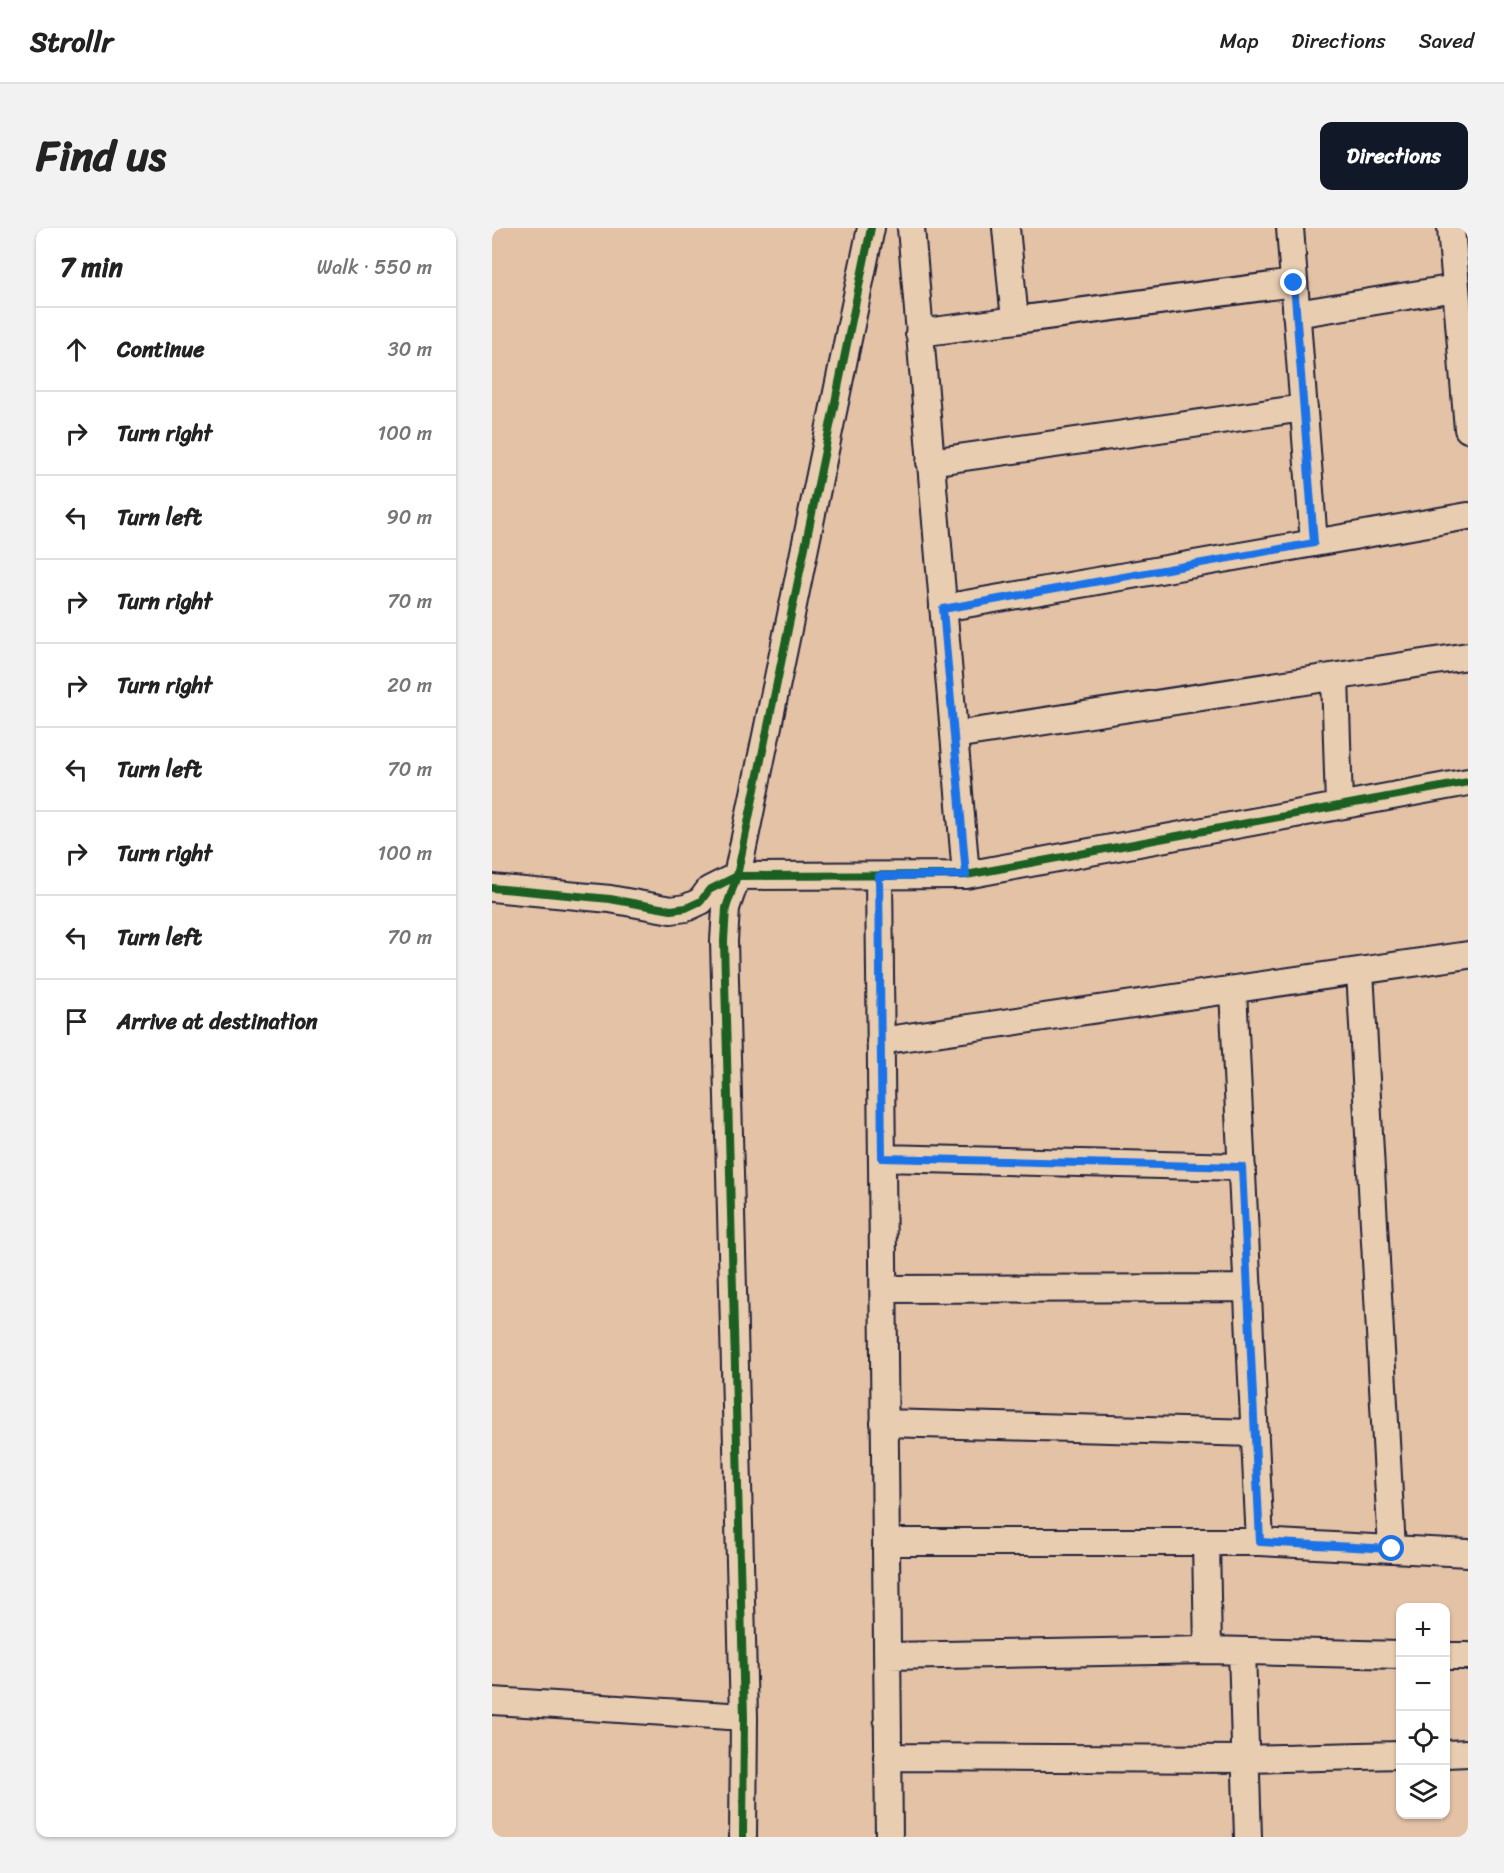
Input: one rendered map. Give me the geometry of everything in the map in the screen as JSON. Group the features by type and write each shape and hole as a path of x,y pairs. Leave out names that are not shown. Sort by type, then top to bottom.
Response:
{"street":[{"path":"743,1837 744,1717 724,941 726,908 737,876 871,228"},
{"path":"911,228 966,875"},
{"path":"1006,228 1015,320"},
{"path":"1290,228 1314,543"},
{"path":"1451,228 1466,378 1468,429"},
{"path":"919,333 1294,283"},
{"path":"1296,314 1456,288"},
{"path":"930,462 1304,408"},
{"path":"943,609 1468,516"},
{"path":"954,735 1468,656"},
{"path":"1335,677 1339,806"},
{"path":"492,888 610,899 670,910 686,908 701,901 709,890 737,876 966,875 1468,782"},
{"path":"879,876 889,1837"},
{"path":"880,1041 1468,955"},
{"path":"1360,970 1392,1549"},
{"path":"1233,990 1260,1542"},
{"path":"882,1158 1242,1167"},
{"path":"884,1289 1248,1288"},
{"path":"884,1423 1255,1433"},
{"path":"886,1542 1260,1542 1468,1553"},
{"path":"1206,1542 1208,1650"},
{"path":"887,1656 1208,1650 1396,1655"},
{"path":"1242,1651 1248,1837"},
{"path":"1450,1656 1468,1656"},
{"path":"492,1701 744,1717"},
{"path":"1450,1754 1468,1753"},
{"path":"887,1757 1245,1759 1396,1755"}],"cycle path":[{"path":"743,1837 744,1717 724,941 726,908 737,876 871,228"},
{"path":"492,888 610,899 671,910 686,908 701,901 709,890 737,876 966,875 1468,782"}],"route":[{"path":"1294,283 1314,543 943,609 966,875 879,876 882,1158 1242,1167 1260,1542 1392,1549"}]}
